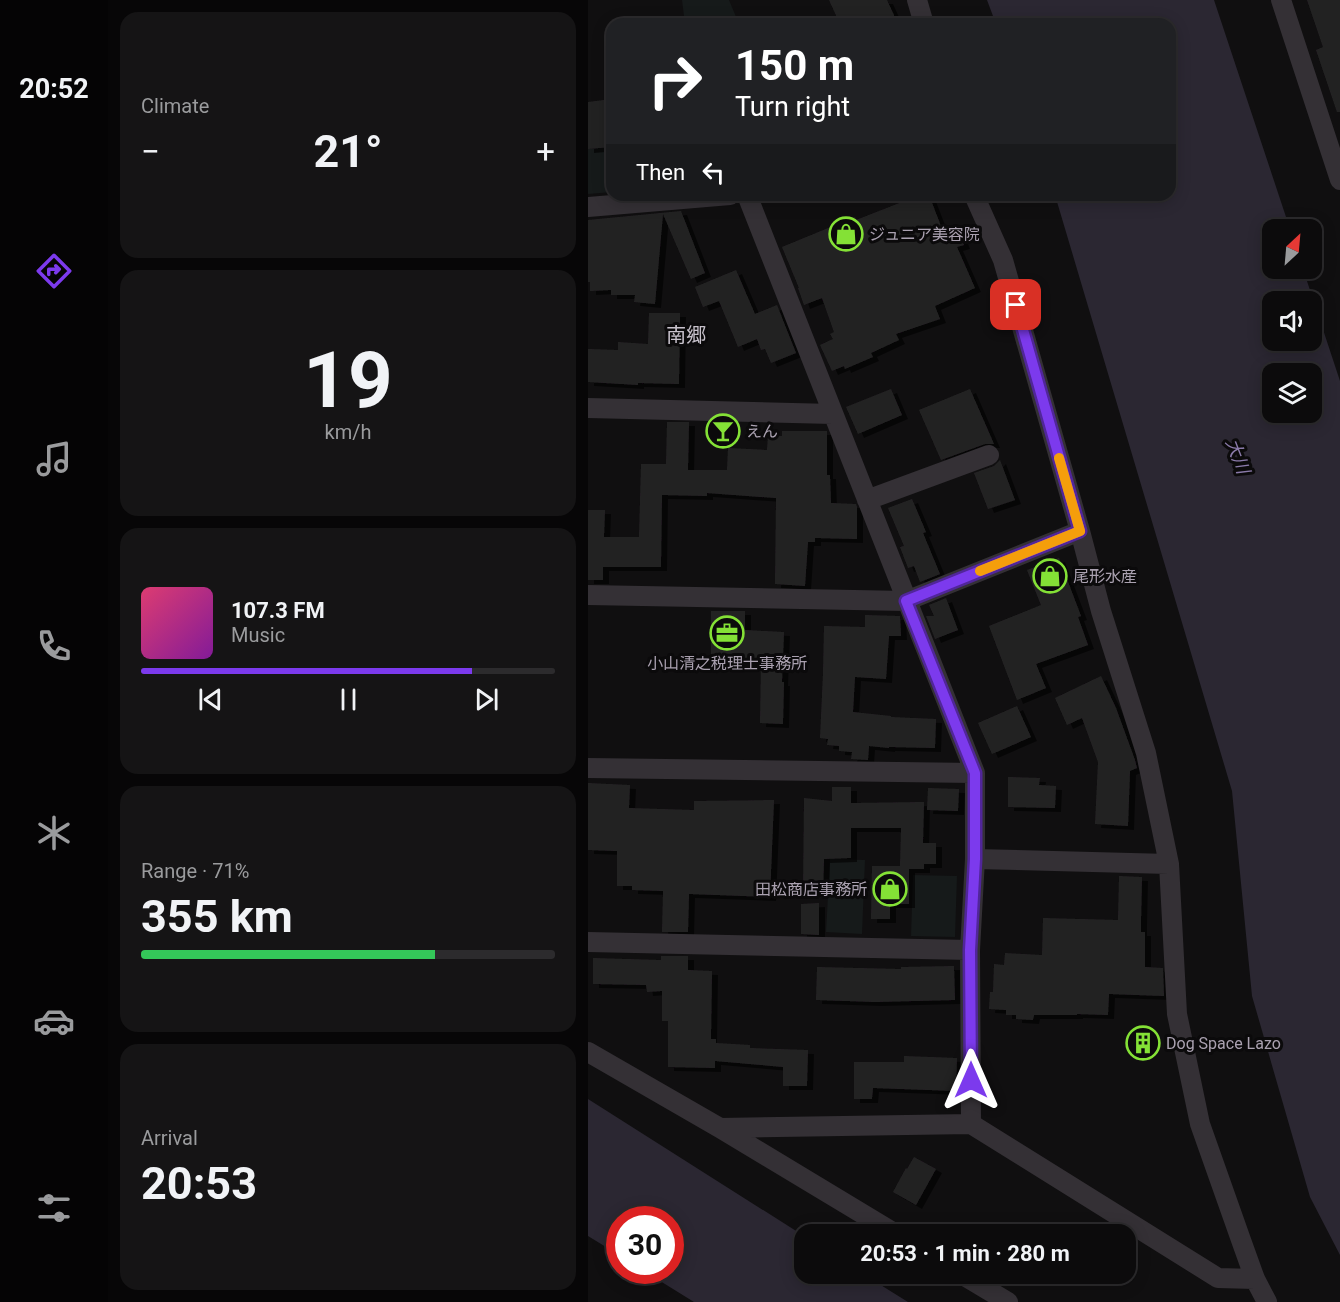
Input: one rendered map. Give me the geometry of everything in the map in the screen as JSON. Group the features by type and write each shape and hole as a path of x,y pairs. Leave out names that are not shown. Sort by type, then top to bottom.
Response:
{"street":[{"path":"917,0 922,18"},
{"path":"1281,0 1340,180"},
{"path":"588,207 659,201"},
{"path":"749,201 975,773 975,859 970,950 971,1124"},
{"path":"977,201 1003,260 1101,611 1146,753 1170,864 1177,1014 1200,1124 1255,1279 1267,1302"},
{"path":"588,408 833,414"},
{"path":"867,500 989,455"},
{"path":"588,595 906,601 1080,531"},
{"path":"588,768 975,773"},
{"path":"975,859 1170,864"},
{"path":"588,942 970,950"},
{"path":"588,1052 879,1224"},
{"path":"720,1128 971,1124 1218,1278 1255,1279"},
{"path":"978,1284 1008,1302"}],"shaded area":[{"path":"682,0 729,0 736,18 684,18"},
{"path":"606,148 606,192 588,194 588,149"},
{"path":"830,859 865,860 862,934 826,932"},
{"path":"913,875 957,876 955,937 911,936"}],"water":[{"name":"大川","path":"987,0 1214,0 1287,219 1262,219 1262,279 1306,279 1310,291 1262,291 1262,351 1322,351 1322,327 1340,381 1340,1255 1310,1197 1252,996 1232,791 1057,201 1176,201 1176,18 994,18"},
{"path":"588,1099 794,1230 794,1284 879,1284 908,1302 694,1302 665,1284 684,1284 684,1206 606,1206 606,1247 588,1236"}],"building":[{"path":"829,0 887,0 895,18 837,18"},
{"path":"1307,0 1340,0 1340,112 1337,112 1316,50 1323,47"},
{"path":"606,100 606,148 588,149 588,102"},
{"path":"931,201 944,234 958,229 964,245 957,247 975,288 935,306 940,319 896,334 899,340 871,353 873,357 845,369 844,366 832,371 820,345 833,339 830,334 834,332 822,298 804,305 782,247 855,217 856,220 902,202"},
{"path":"681,211 705,273 691,279 663,214 655,304 634,302 635,295 611,295 611,290 590,291 588,220"},
{"path":"736,270 755,314 777,305 796,353 771,363 765,349 761,350 757,339 738,347 719,301 703,307 695,287"},
{"path":"649,313 680,313 679,384 638,383 638,385 588,382 588,349 618,350 618,342 648,344"},
{"path":"891,389 902,415 858,434 846,407"},
{"path":"970,389 994,444 985,444 941,460 919,410"},
{"path":"667,422 689,422 688,470 727,470 728,448 767,450 768,436 782,436 782,431 827,431 827,475 830,475 831,503 856,504 857,539 815,538 815,542 808,542 805,586 775,584 776,498 707,493 707,496 662,495 661,567 603,567 603,580 588,580 588,510 605,510 604,537 639,537 641,464 666,464"},
{"path":"1000,460 1015,500 988,509 974,473 994,466"},
{"path":"912,499 940,574 920,582 914,566 908,568 900,547 904,546 888,508"},
{"path":"1059,558 1081,616 1078,617 1088,645 1036,664 1046,688 1017,700 989,626 1041,605 1027,570"},
{"path":"946,598 958,630 935,639 926,616 934,616 929,605"},
{"path":"711,611 745,611 745,630 784,632 783,724 760,723 761,662 711,661"},
{"path":"865,615 900,616 901,636 889,636 886,679 855,677 853,712 936,719 935,748 869,746 868,760 851,759 852,752 839,751 839,746 827,745 828,739 820,738 824,626 865,627"},
{"path":"1101,676 1116,708 1137,768 1130,771 1128,826 1095,824 1098,762 1082,718 1067,725 1055,698"},
{"path":"1017,706 1031,737 992,754 978,723"},
{"path":"1008,777 1040,778 1039,785 1056,786 1055,808 1008,807"},
{"path":"588,783 630,785 629,808 694,810 694,801 774,800 770,897 689,894 688,932 662,932 663,891 632,890 632,886 617,886 617,851 588,850"},
{"path":"832,787 851,787 851,803 924,802 923,843 936,843 936,864 924,864 924,869 909,869 909,904 890,904 890,919 871,919 872,866 900,866 901,828 851,828 851,858 824,859 823,893 803,892 804,798 832,801"},
{"path":"928,788 959,789 958,811 927,810"},
{"path":"1119,876 1142,877 1141,932 1145,932 1145,967 1163,968 1164,996 1109,994 1108,1015 1034,1015 1033,1020 1016,1019 1016,1015 1006,1015 1006,1010 989,1009 990,992 993,992 994,964 1004,965 1005,953 1042,955 1043,918 1118,920"},
{"path":"819,903 819,935 801,934 801,904"},
{"path":"661,956 688,956 688,970 712,971 711,1039 716,1039 716,1043 750,1045 750,1048 808,1050 807,1086 783,1086 783,1067 715,1061 715,1068 668,1067 668,1021 662,1021 662,991 647,992 646,985 593,984 593,958 661,960"},
{"path":"954,966 955,1000 875,1002 816,1000 817,967 901,969 901,967"},
{"path":"904,1056 957,1058 956,1091 873,1088 872,1099 854,1099 854,1062 904,1062"},
{"path":"914,1157 936,1169 916,1205 893,1192"}],"slow traffic":[{"path":"980,571 1080,531 1059,458"}],"place":[{"name":"ジュニア美容院","path":"846,234"},
{"name":"えん","path":"723,431"},
{"name":"尾形水産","path":"1050,576"},
{"name":"小山清之税理士事務所","path":"727,633"},
{"name":"田松商店事務所","path":"890,889"},
{"name":"Dog Space Lazo","path":"1143,1043"}],"district":[{"name":"南郷","path":"686,335"}],"route":[{"path":"971,1080 970,950 975,859 975,773 906,601 1080,531 1016,305"}]}
